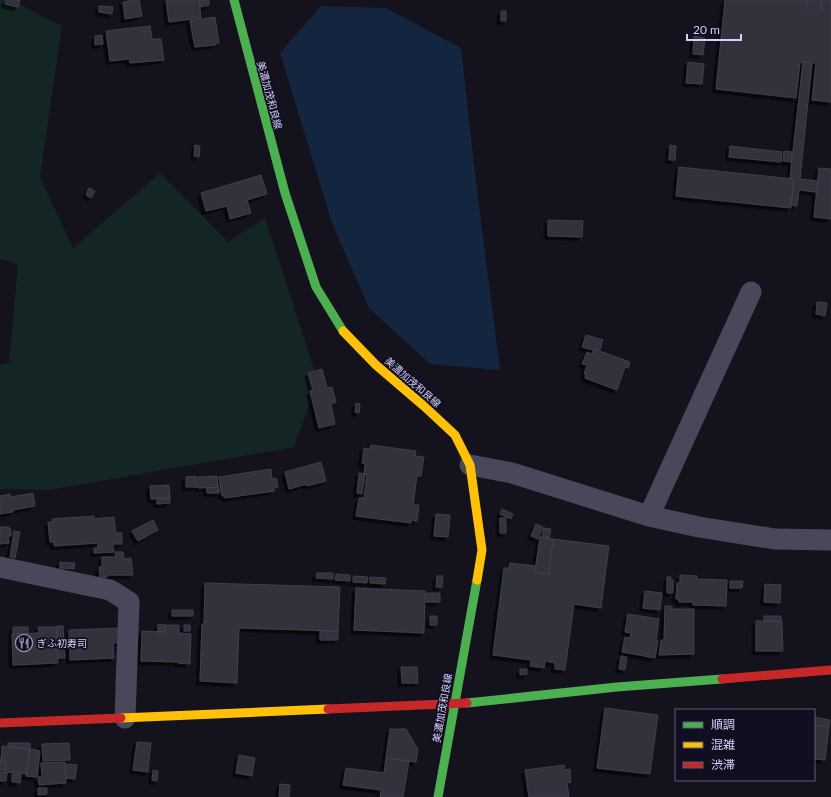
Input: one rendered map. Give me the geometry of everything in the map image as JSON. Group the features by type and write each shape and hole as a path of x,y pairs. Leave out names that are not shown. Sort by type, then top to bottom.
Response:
{"main road":[{"name":"美濃加茂和良線","path":"234,0 285,193 316,287 341,329 376,365 455,435 470,465 482,550 453,704 438,797"},
{"path":"0,723 453,704 617,687 831,670"}],"street":[{"path":"649,516 751,292"},
{"path":"470,465 512,473 649,516 699,527 774,540 831,540"},
{"path":"0,567 110,590 129,602 125,718"}],"shaded area":[{"path":"0,0 11,0 62,26 40,177 73,248 160,173 228,242 265,218 318,381 294,447 49,490 0,489 0,364 9,363 18,264 0,259"}],"water":[{"path":"321,6 386,8 461,48 476,182 500,370 430,364 369,308 332,223 280,53"}],"building":[{"path":"6,0 20,0 18,7 5,4"},
{"path":"139,0 142,16 125,19 123,2"},
{"path":"166,0 199,0 201,18 169,22"},
{"path":"199,0 209,0 209,5 200,7"},
{"path":"725,0 807,0 805,12 821,14 822,0 831,0 831,102 812,100 816,63 800,62 796,98 716,89"},
{"path":"807,0 821,0 820,12 807,11"},
{"path":"99,6 113,7 112,14 99,12"},
{"path":"501,11 506,11 506,21 501,21"},
{"path":"215,17 219,43 215,43 215,45 195,47 190,21"},
{"path":"150,26 152,39 161,39 164,60 130,63 129,59 110,61 106,31"},
{"path":"102,35 103,44 95,45 95,36"},
{"path":"694,36 705,38 703,55 693,54"},
{"path":"688,62 704,64 702,84 686,83"},
{"path":"803,62 812,63 800,179 818,181 816,192 799,190 797,206 791,205 794,179 790,178"},
{"path":"195,145 200,146 199,157 194,156"},
{"path":"670,145 676,146 675,160 669,160"},
{"path":"730,146 782,152 781,162 729,157"},
{"path":"784,151 792,152 791,162 783,161"},
{"path":"679,167 794,179 791,208 676,196"},
{"path":"819,168 831,169 831,219 814,217"},
{"path":"261,175 267,194 247,200 251,213 230,219 227,206 206,211 201,193"},
{"path":"89,188 95,191 91,198 86,195"},
{"path":"548,220 583,221 582,237 548,236"},
{"path":"817,302 827,303 825,316 816,314"},
{"path":"586,335 603,340 600,350 582,347"},
{"path":"594,349 630,362 628,368 625,367 617,390 585,378 586,375 584,374 587,365 582,364 587,352 592,354"},
{"path":"322,369 327,388 332,387 336,402 331,404 335,424 319,428 310,391 313,390 308,373"},
{"path":"356,403 360,404 359,413 355,412"},
{"path":"371,445 416,451 415,456 424,457 421,476 417,476 413,505 419,505 417,521 411,520 411,523 356,516 359,498 364,498 367,475 364,474 365,464 362,463 364,448 370,449"},
{"path":"321,462 326,481 289,489 285,472"},
{"path":"271,469 272,479 276,478 278,487 274,488 274,491 225,498 225,496 222,496 219,477"},
{"path":"359,473 365,474 362,494 357,493"},
{"path":"196,476 197,487 186,487 186,477"},
{"path":"217,476 218,487 198,488 198,477"},
{"path":"169,485 170,498 151,499 150,486"},
{"path":"219,487 219,493 207,493 207,488"},
{"path":"33,493 35,506 0,514 0,496 10,494 11,497"},
{"path":"157,498 170,498 170,503 157,504"},
{"path":"502,509 513,514 511,519 500,514"},
{"path":"436,514 450,515 448,537 434,536"},
{"path":"94,516 94,519 114,517 116,533 122,533 122,544 113,544 114,552 94,553 94,548 98,548 98,543 54,546 54,542 50,542 48,522 53,522 52,519"},
{"path":"500,518 506,518 506,533 500,533"},
{"path":"153,520 158,530 138,541 132,531"},
{"path":"536,524 543,527 538,539 531,536"},
{"path":"0,527 9,527 9,529 11,529 11,536 8,536 9,543 0,544"},
{"path":"544,528 551,529 549,538 542,537"},
{"path":"14,531 20,532 15,558 10,557"},
{"path":"540,537 553,539 549,574 535,572"},
{"path":"553,539 609,546 601,608 574,604 565,670 555,669 555,663 545,661 544,668 530,666 531,660 493,655 504,568 509,568 510,563 536,566 535,572 549,574"},
{"path":"115,552 123,552 124,559 131,558 133,575 107,575 107,577 100,577 99,567 102,567 102,557 116,557"},
{"path":"60,562 75,563 74,569 60,568"},
{"path":"317,573 333,573 333,579 316,578"},
{"path":"336,574 350,575 350,581 335,580"},
{"path":"680,575 697,576 697,579 727,580 726,606 693,605 693,602 679,602 679,599 676,599 677,583 680,583"},
{"path":"353,576 368,577 367,583 353,582"},
{"path":"437,576 443,576 442,587 436,587"},
{"path":"370,577 386,578 385,584 370,583"},
{"path":"667,577 671,577 671,580 673,580 673,593 667,593"},
{"path":"730,581 743,581 742,588 730,588"},
{"path":"205,583 340,587 338,631 239,628 237,683 200,681"},
{"path":"765,584 781,585 780,603 764,602"},
{"path":"356,588 425,591 424,633 354,630"},
{"path":"645,591 662,593 660,610 643,608"},
{"path":"426,593 440,593 440,602 426,602"},
{"path":"665,606 672,606 672,609 694,609 694,654 659,655 661,640 664,640"},
{"path":"172,610 193,610 193,616 172,616"},
{"path":"628,614 659,619 656,640 658,641 655,658 622,652 625,637 630,638 631,633 625,632"},
{"path":"430,616 437,616 437,625 430,625"},
{"path":"764,616 781,616 781,621 764,621"},
{"path":"756,621 782,621 783,651 756,651"},
{"path":"158,624 165,625 165,632 158,632"},
{"path":"165,625 179,625 179,633 191,634 190,664 178,662 141,661 142,631 165,632"},
{"path":"184,625 190,625 190,631 184,631"},
{"path":"57,626 63,626 64,641 57,641"},
{"path":"13,627 28,627 28,634 13,634"},
{"path":"38,627 57,627 58,663 13,665 12,634 39,633"},
{"path":"121,628 121,642 113,643 114,658 70,660 69,630"},
{"path":"320,631 338,631 338,640 320,640"},
{"path":"57,642 64,642 65,658 58,658"},
{"path":"621,656 627,657 625,670 619,669"},
{"path":"401,667 417,667 418,683 402,683"},
{"path":"520,669 527,669 527,674 520,675"},
{"path":"605,708 658,715 650,774 597,768"},
{"path":"815,717 830,720 829,727 815,725"},
{"path":"815,725 829,727 825,760 815,759"},
{"path":"390,729 406,729 418,749 416,762 386,758"},
{"path":"137,742 151,743 148,772 133,770"},
{"path":"8,743 30,743 30,749 8,747"},
{"path":"69,743 70,760 43,761 42,744"},
{"path":"2,746 30,749 27,774 5,772 6,761 1,761"},
{"path":"30,749 40,751 37,777 26,776"},
{"path":"239,755 255,758 252,776 236,773"},
{"path":"386,758 409,761 403,797 380,797 381,790 343,785 346,768 384,773"},
{"path":"0,760 6,761 5,771 0,770"},
{"path":"65,762 66,783 39,785 38,777 42,777 41,763"},
{"path":"66,764 77,765 75,779 66,778"},
{"path":"564,765 565,770 570,769 571,782 567,783 569,797 529,797 525,770"},
{"path":"153,770 158,771 157,781 152,780"},
{"path":"0,772 7,773 6,781 0,781"},
{"path":"12,774 21,775 20,783 12,782"},
{"path":"280,784 290,785 289,797 279,797"},
{"path":"38,788 47,788 47,794 38,795"}],"traffic: fast":[{"path":"234,0 285,193 316,287 343,331"},
{"path":"438,797 477,580"},
{"path":"467,703 617,687 722,679"}],"traffic: slow":[{"path":"343,331 376,365 455,435 470,465 482,550 477,580"},
{"path":"121,718 328,709"}],"traffic: jam":[{"path":"722,679 831,670"},
{"path":"328,709 467,703"},
{"path":"0,723 121,718"}],"place":[{"name":"ぎふ初寿司","path":"24,643"}]}
